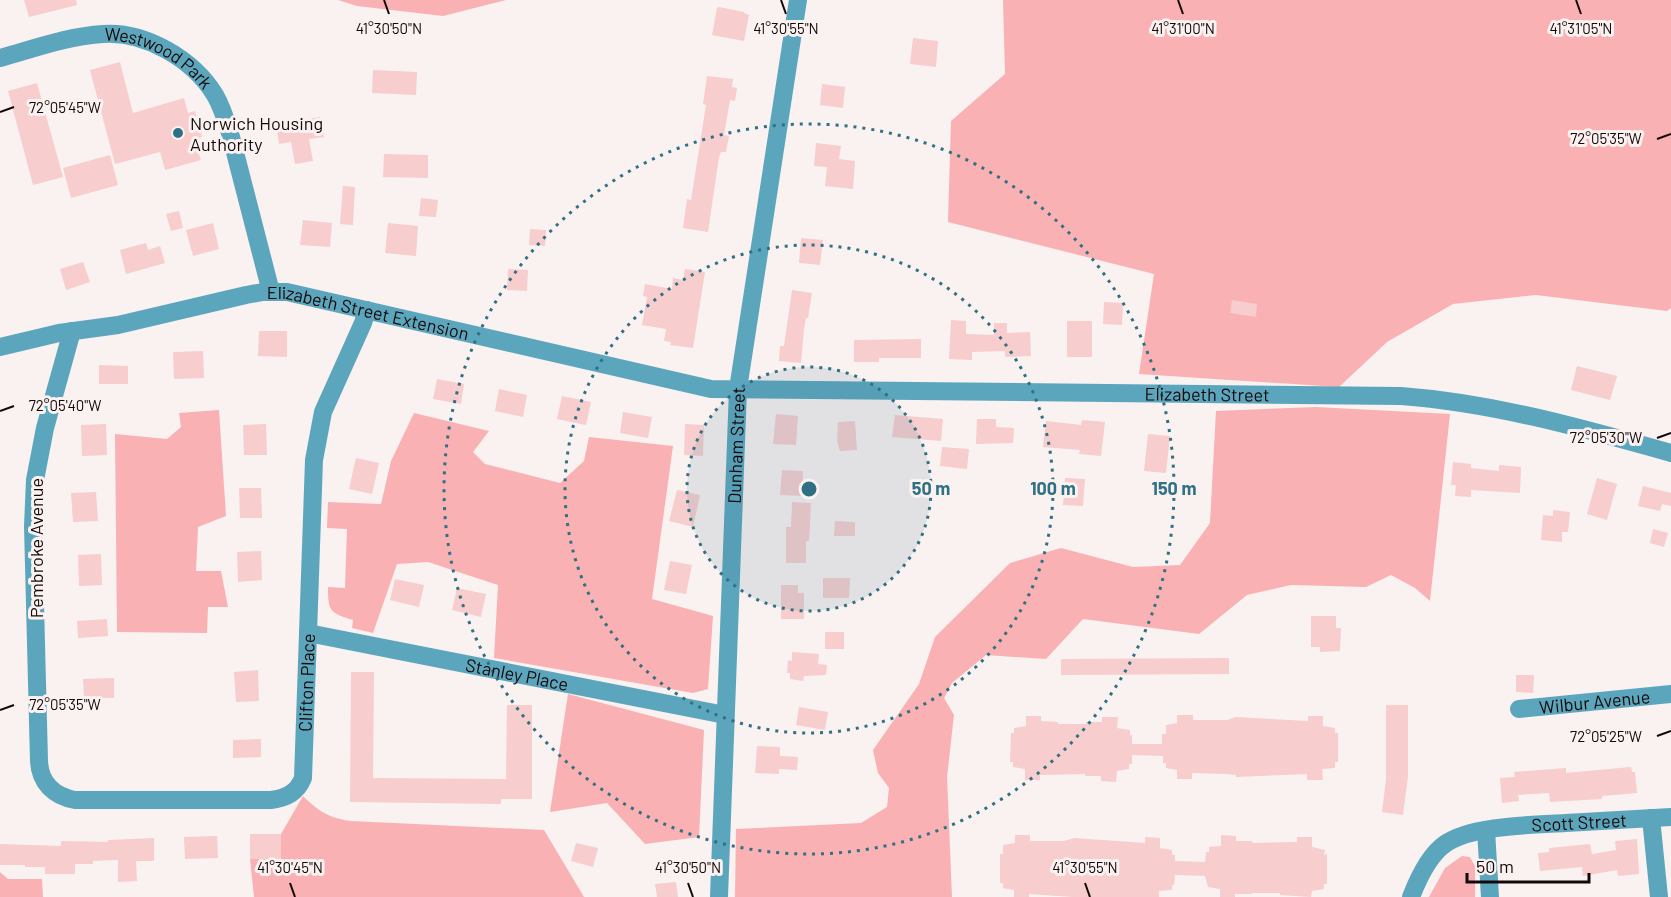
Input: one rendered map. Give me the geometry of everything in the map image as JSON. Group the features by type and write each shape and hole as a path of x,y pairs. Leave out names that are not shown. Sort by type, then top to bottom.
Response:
{"street":[{"name":"Dunham Street","path":"718,897 738,389 798,0"},
{"name":"Westwood Park","path":"0,58 91,35 119,34 145,40 176,55 188,64 214,93 224,114 271,292"},
{"name":"Elizabeth Street Extension","path":"0,347 72,331 118,326 246,295 271,292 306,295 699,386 738,389"},
{"name":"Clifton Place","path":"39,768 49,788 62,797 75,800 271,800 288,796 301,783 304,770 311,487 316,442 327,403 367,310"},
{"name":"Pembroke Avenue","path":"39,768 33,526 35,480 45,428 72,331"},
{"name":"Elizabeth Street","path":"738,389 1410,396 1522,412 1671,453"},
{"name":"Stanley Place","path":"308,633 725,715"},
{"name":"Wilbur Avenue","path":"1518,709 1671,694"},
{"name":"Scott Street","path":"1411,897 1428,864 1441,847 1455,838 1503,826 1671,817"},
{"path":"1651,818 1659,897"},
{"path":"1486,830 1490,897"}],"shaded area":[{"path":"338,0 506,0 443,16 357,6"},
{"path":"1003,0 1671,0 1671,308 1667,311 1536,295 1453,304 1387,342 1339,387 1139,374 1154,274 948,222 951,121 1005,74"},
{"path":"1316,407 1450,414 1430,601 1415,588 1391,575 1366,587 1291,585 1247,595 1199,634 1083,619 1046,659 986,655 952,683 944,698 954,715 947,777 952,897 735,897 736,829 861,823 887,807 889,788 878,773 873,750 919,684 935,637 1010,563 1061,548 1133,567 1180,565 1210,523 1216,411"},
{"path":"219,410 226,516 198,527 196,571 221,571 228,607 208,607 207,633 117,632 115,434 167,439 181,427 179,413"},
{"path":"414,413 489,431 473,452 485,464 560,483 584,461 589,437 673,446 652,599 713,616 708,689 693,693 494,658 498,585 428,562 397,564 373,633 352,628 353,620 335,613 330,606 328,587 345,588 347,529 327,528 328,502 381,504 391,461"},
{"path":"568,694 704,730 699,837 645,844 607,803 550,812"},
{"path":"303,796 324,813 351,821 544,830 584,897 254,897 250,859 281,859 281,834"},
{"path":"1462,856 1470,857 1475,866 1475,897 1429,897 1445,868"},
{"path":"0,872 8,879 42,879 43,897 0,897"}],"building":[{"path":"24,0 76,0 77,5 29,17"},
{"path":"719,7 749,15 744,41 712,35"},
{"path":"913,38 938,41 936,67 910,64"},
{"path":"120,62 133,113 184,98 188,113 195,111 202,137 199,138 203,152 199,154 201,160 165,170 160,152 115,164 90,70"},
{"path":"373,70 417,72 416,95 372,93"},
{"path":"707,76 733,79 732,87 737,88 735,101 730,100 724,135 729,136 726,152 721,152 719,157 708,232 683,228 687,199 691,200 706,105 703,104"},
{"path":"37,83 63,177 33,185 8,91"},
{"path":"822,84 845,87 843,108 820,105"},
{"path":"320,117 324,137 309,139 313,161 295,164 291,142 279,144 276,124"},
{"path":"816,143 841,146 839,159 855,161 853,189 825,186 827,167 814,166"},
{"path":"384,154 428,155 428,178 383,177"},
{"path":"110,155 118,185 71,198 63,168"},
{"path":"343,186 355,187 353,225 340,224"},
{"path":"421,198 438,200 436,217 419,216"},
{"path":"179,211 183,228 171,231 166,214"},
{"path":"303,220 332,223 330,247 300,245"},
{"path":"213,223 219,249 193,256 186,230"},
{"path":"388,223 418,226 416,256 385,253"},
{"path":"530,229 546,230 545,246 529,245"},
{"path":"801,238 823,240 820,265 799,263"},
{"path":"146,243 148,250 160,246 165,263 126,274 120,250"},
{"path":"83,262 90,282 66,290 60,269"},
{"path":"508,269 528,270 527,291 507,290"},
{"path":"685,269 705,272 693,348 670,345 671,342 664,341 666,329 642,325 647,297 643,296 645,284 672,289 673,278 683,280"},
{"path":"792,290 812,293 804,329 801,363 779,361 780,346 784,346"},
{"path":"1232,300 1257,304 1256,317 1230,313"},
{"path":"1104,302 1123,303 1122,325 1103,324"},
{"path":"951,320 966,321 966,334 994,335 994,323 1007,323 1007,333 1030,332 1031,356 1005,357 1005,351 972,352 972,360 949,359"},
{"path":"1067,321 1092,321 1092,357 1067,357"},
{"path":"259,331 287,331 287,357 258,356"},
{"path":"921,339 921,358 879,358 879,362 854,362 854,340"},
{"path":"203,351 204,378 174,379 173,352"},
{"path":"99,365 128,366 128,384 99,384"},
{"path":"1577,366 1617,376 1610,400 1571,390"},
{"path":"437,379 464,384 461,404 433,399"},
{"path":"499,389 527,395 523,417 495,411"},
{"path":"562,396 591,402 586,425 557,419"},
{"path":"623,412 652,417 648,438 620,433"},
{"path":"776,414 798,416 796,445 773,444"},
{"path":"895,415 943,419 941,441 892,437"},
{"path":"977,419 996,419 996,427 1014,428 1013,443 976,444"},
{"path":"1082,420 1105,422 1101,456 1079,454 1080,450 1043,447 1046,421 1081,425"},
{"path":"855,421 857,450 840,451 837,441 838,422"},
{"path":"106,424 107,455 82,456 81,425"},
{"path":"266,424 267,455 244,455 243,425"},
{"path":"685,424 704,425 703,456 684,455"},
{"path":"1148,434 1170,436 1166,473 1144,471"},
{"path":"942,447 969,449 967,469 940,466"},
{"path":"356,458 379,463 372,494 349,489"},
{"path":"1453,462 1471,464 1471,468 1499,471 1499,465 1521,467 1520,493 1471,490 1471,497 1455,496 1456,485 1451,485"},
{"path":"782,470 803,471 802,496 780,495"},
{"path":"1065,478 1085,479 1083,506 1063,505"},
{"path":"1597,478 1617,484 1607,520 1587,514"},
{"path":"1643,486 1671,493 1671,506 1662,504 1660,511 1638,506"},
{"path":"239,488 261,488 262,518 240,518"},
{"path":"677,490 700,495 693,527 669,521"},
{"path":"96,492 98,521 73,522 71,493"},
{"path":"792,502 811,503 809,541 806,541 806,563 786,563 786,527 791,527"},
{"path":"1553,510 1570,512 1568,532 1562,532 1562,542 1541,540 1543,515 1553,516"},
{"path":"835,521 855,522 855,536 834,536"},
{"path":"1653,529 1668,533 1664,547 1650,543"},
{"path":"261,551 262,580 238,582 237,552"},
{"path":"101,554 102,585 79,586 78,555"},
{"path":"670,561 692,565 686,594 664,590"},
{"path":"823,578 850,578 849,598 823,598"},
{"path":"395,579 424,585 419,607 390,600"},
{"path":"781,585 798,585 798,593 804,593 804,619 781,619"},
{"path":"457,588 486,594 481,617 452,610"},
{"path":"1311,616 1336,616 1336,628 1341,628 1340,651 1320,652 1320,647 1311,647"},
{"path":"107,619 108,636 78,638 77,621"},
{"path":"825,632 844,632 844,649 825,649"},
{"path":"792,652 819,654 818,664 827,665 826,675 804,676 803,681 790,679 790,673 787,673 788,660 792,661"},
{"path":"1229,658 1229,674 1061,675 1061,659"},
{"path":"258,670 259,701 236,702 234,672"},
{"path":"351,672 374,672 373,778 506,779 507,705 532,705 532,799 501,799 501,804 350,802"},
{"path":"1516,675 1534,675 1533,693 1516,692"},
{"path":"114,678 114,698 84,698 83,679"},
{"path":"1386,705 1408,705 1408,776 1403,815 1382,812 1386,779"},
{"path":"799,707 828,712 825,730 796,725"},
{"path":"1177,715 1193,715 1193,720 1227,720 1236,717 1308,721 1308,716 1323,716 1323,726 1335,728 1335,733 1338,733 1338,762 1335,762 1335,768 1322,769 1323,780 1307,780 1307,774 1236,777 1236,775 1226,774 1192,773 1192,779 1177,779 1177,770 1166,768 1163,756 1132,755 1132,764 1129,764 1129,769 1117,771 1116,782 1101,781 1101,776 1085,776 1085,774 1040,775 1040,780 1025,780 1025,769 1013,767 1013,762 1010,762 1011,733 1014,733 1014,728 1026,726 1026,716 1041,716 1041,721 1058,722 1058,724 1086,724 1086,722 1102,722 1102,717 1118,717 1117,728 1130,730 1132,744 1162,744 1162,734 1166,734 1166,725 1177,723"},
{"path":"261,739 261,757 233,758 233,740"},
{"path":"757,746 780,747 780,756 798,757 797,770 779,769 779,774 755,773"},
{"path":"1631,767 1632,772 1635,772 1637,793 1602,796 1602,799 1550,802 1549,793 1518,795 1519,801 1502,803 1500,778 1515,777 1514,772 1566,768 1566,773"},
{"path":"250,834 281,834 281,859 250,859"},
{"path":"1015,835 1030,835 1030,841 1064,841 1074,838 1145,843 1145,837 1160,838 1160,848 1172,850 1175,861 1205,862 1209,847 1221,846 1221,835 1236,836 1236,841 1252,841 1253,843 1297,842 1297,837 1312,837 1312,847 1325,850 1324,855 1327,854 1327,884 1324,884 1324,889 1312,891 1311,897 1280,895 1280,893 1252,893 1235,894 1235,897 1220,897 1220,889 1208,887 1205,876 1175,875 1172,890 1159,891 1159,897 1073,897 1029,894 1029,897 1014,897 1014,890 1003,888 1003,883 1000,883 1000,854 1003,854 1003,845 1015,843"},
{"path":"217,836 218,858 185,859 184,837"},
{"path":"154,838 154,861 136,861 137,881 118,882 118,860 75,864 75,874 45,874 45,867 0,865 0,844 61,846 61,841 108,842 108,840"},
{"path":"1637,839 1639,874 1618,876 1617,870 1583,876 1582,867 1540,871 1538,853 1549,852 1549,848 1590,844 1592,854 1616,850 1615,841"},
{"path":"576,843 598,848 593,867 571,861"},
{"path":"676,882 678,897 657,897 655,884"}],"place":[{"name":"Norwich Housing Authority","path":"178,133"}]}
